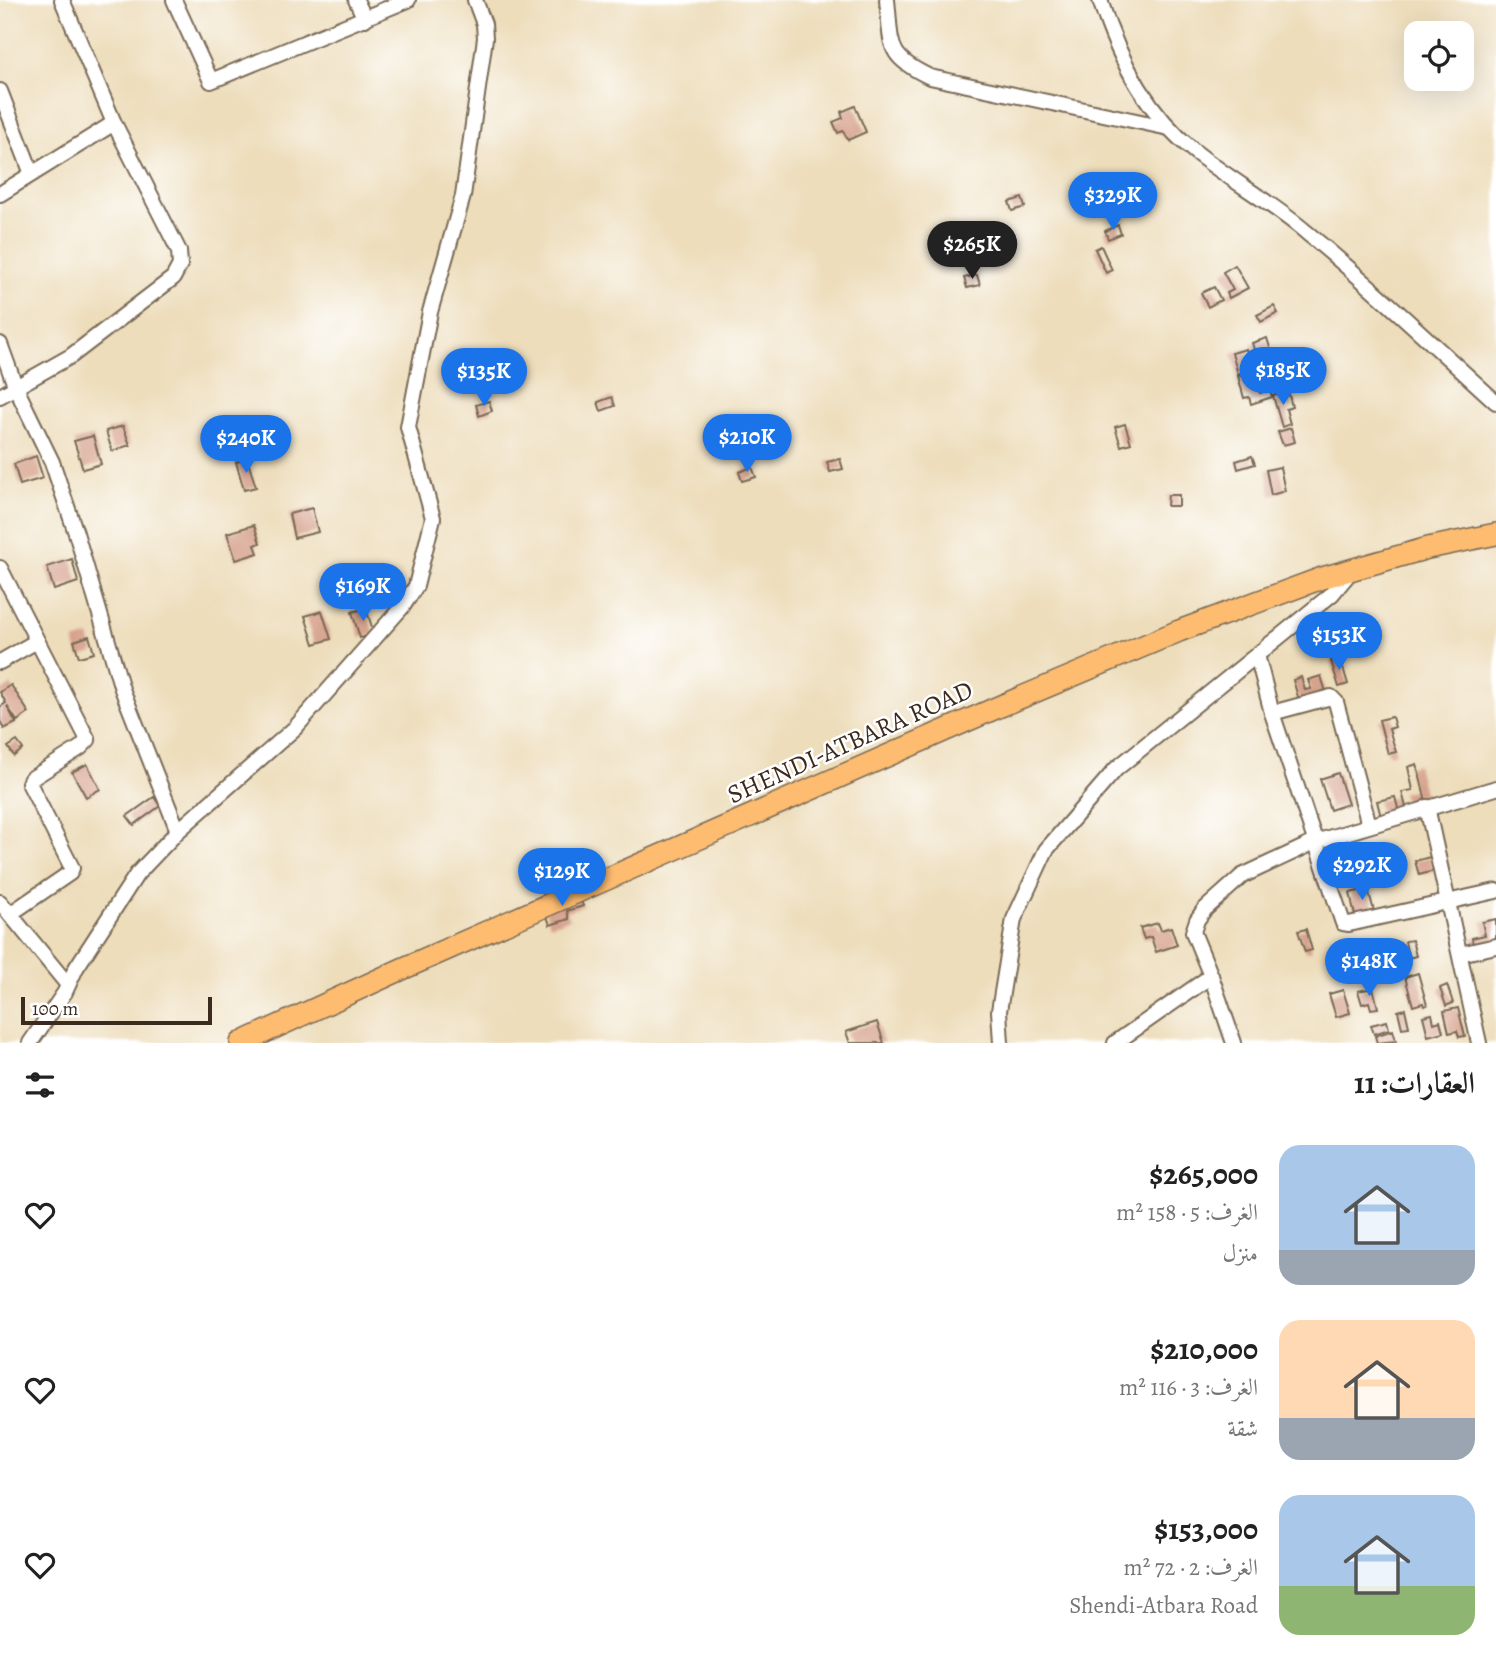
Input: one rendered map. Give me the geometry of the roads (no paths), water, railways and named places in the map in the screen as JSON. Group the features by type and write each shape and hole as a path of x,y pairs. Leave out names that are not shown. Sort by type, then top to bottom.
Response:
{"highway":[{"name":"SHENDI-ATBARA ROAD","path":"241,1043 402,968 1096,666 1220,615 1322,578 1428,548 1496,534"}],"street":[{"path":"0,396 71,356 173,278 180,265 180,251 114,123 62,0"},
{"path":"173,0 211,81 408,0"},
{"path":"356,0 365,19"},
{"path":"30,1043 137,874 178,831 295,728 403,606 416,586 433,518 408,427 430,312 464,196 485,38 484,24 475,0"},
{"path":"887,0 893,50 909,67 930,77 1171,128"},
{"path":"1100,0 1111,35 1132,77 1158,115 1193,150 1305,230 1496,402"},
{"path":"0,91 32,174"},
{"path":"0,194 114,123"},
{"path":"0,344 16,388 52,462 76,533 122,690 178,831"},
{"path":"0,568 88,740 29,783 72,868 70,873 10,914"},
{"path":"1001,1043 999,1011 1014,919 1046,850 1116,769 1332,594 1352,570"},
{"path":"0,662 37,641"},
{"path":"1257,655 1272,713 1343,923 1349,924 1496,891"},
{"path":"1272,713 1331,697 1335,702 1369,825"},
{"path":"1234,1043 1193,932 1204,909 1242,876 1315,842 1496,788"},
{"path":"1427,807 1479,1043"},
{"path":"0,902 68,985"},
{"path":"1460,954 1496,946"},
{"path":"1115,1043 1211,975"}]}
